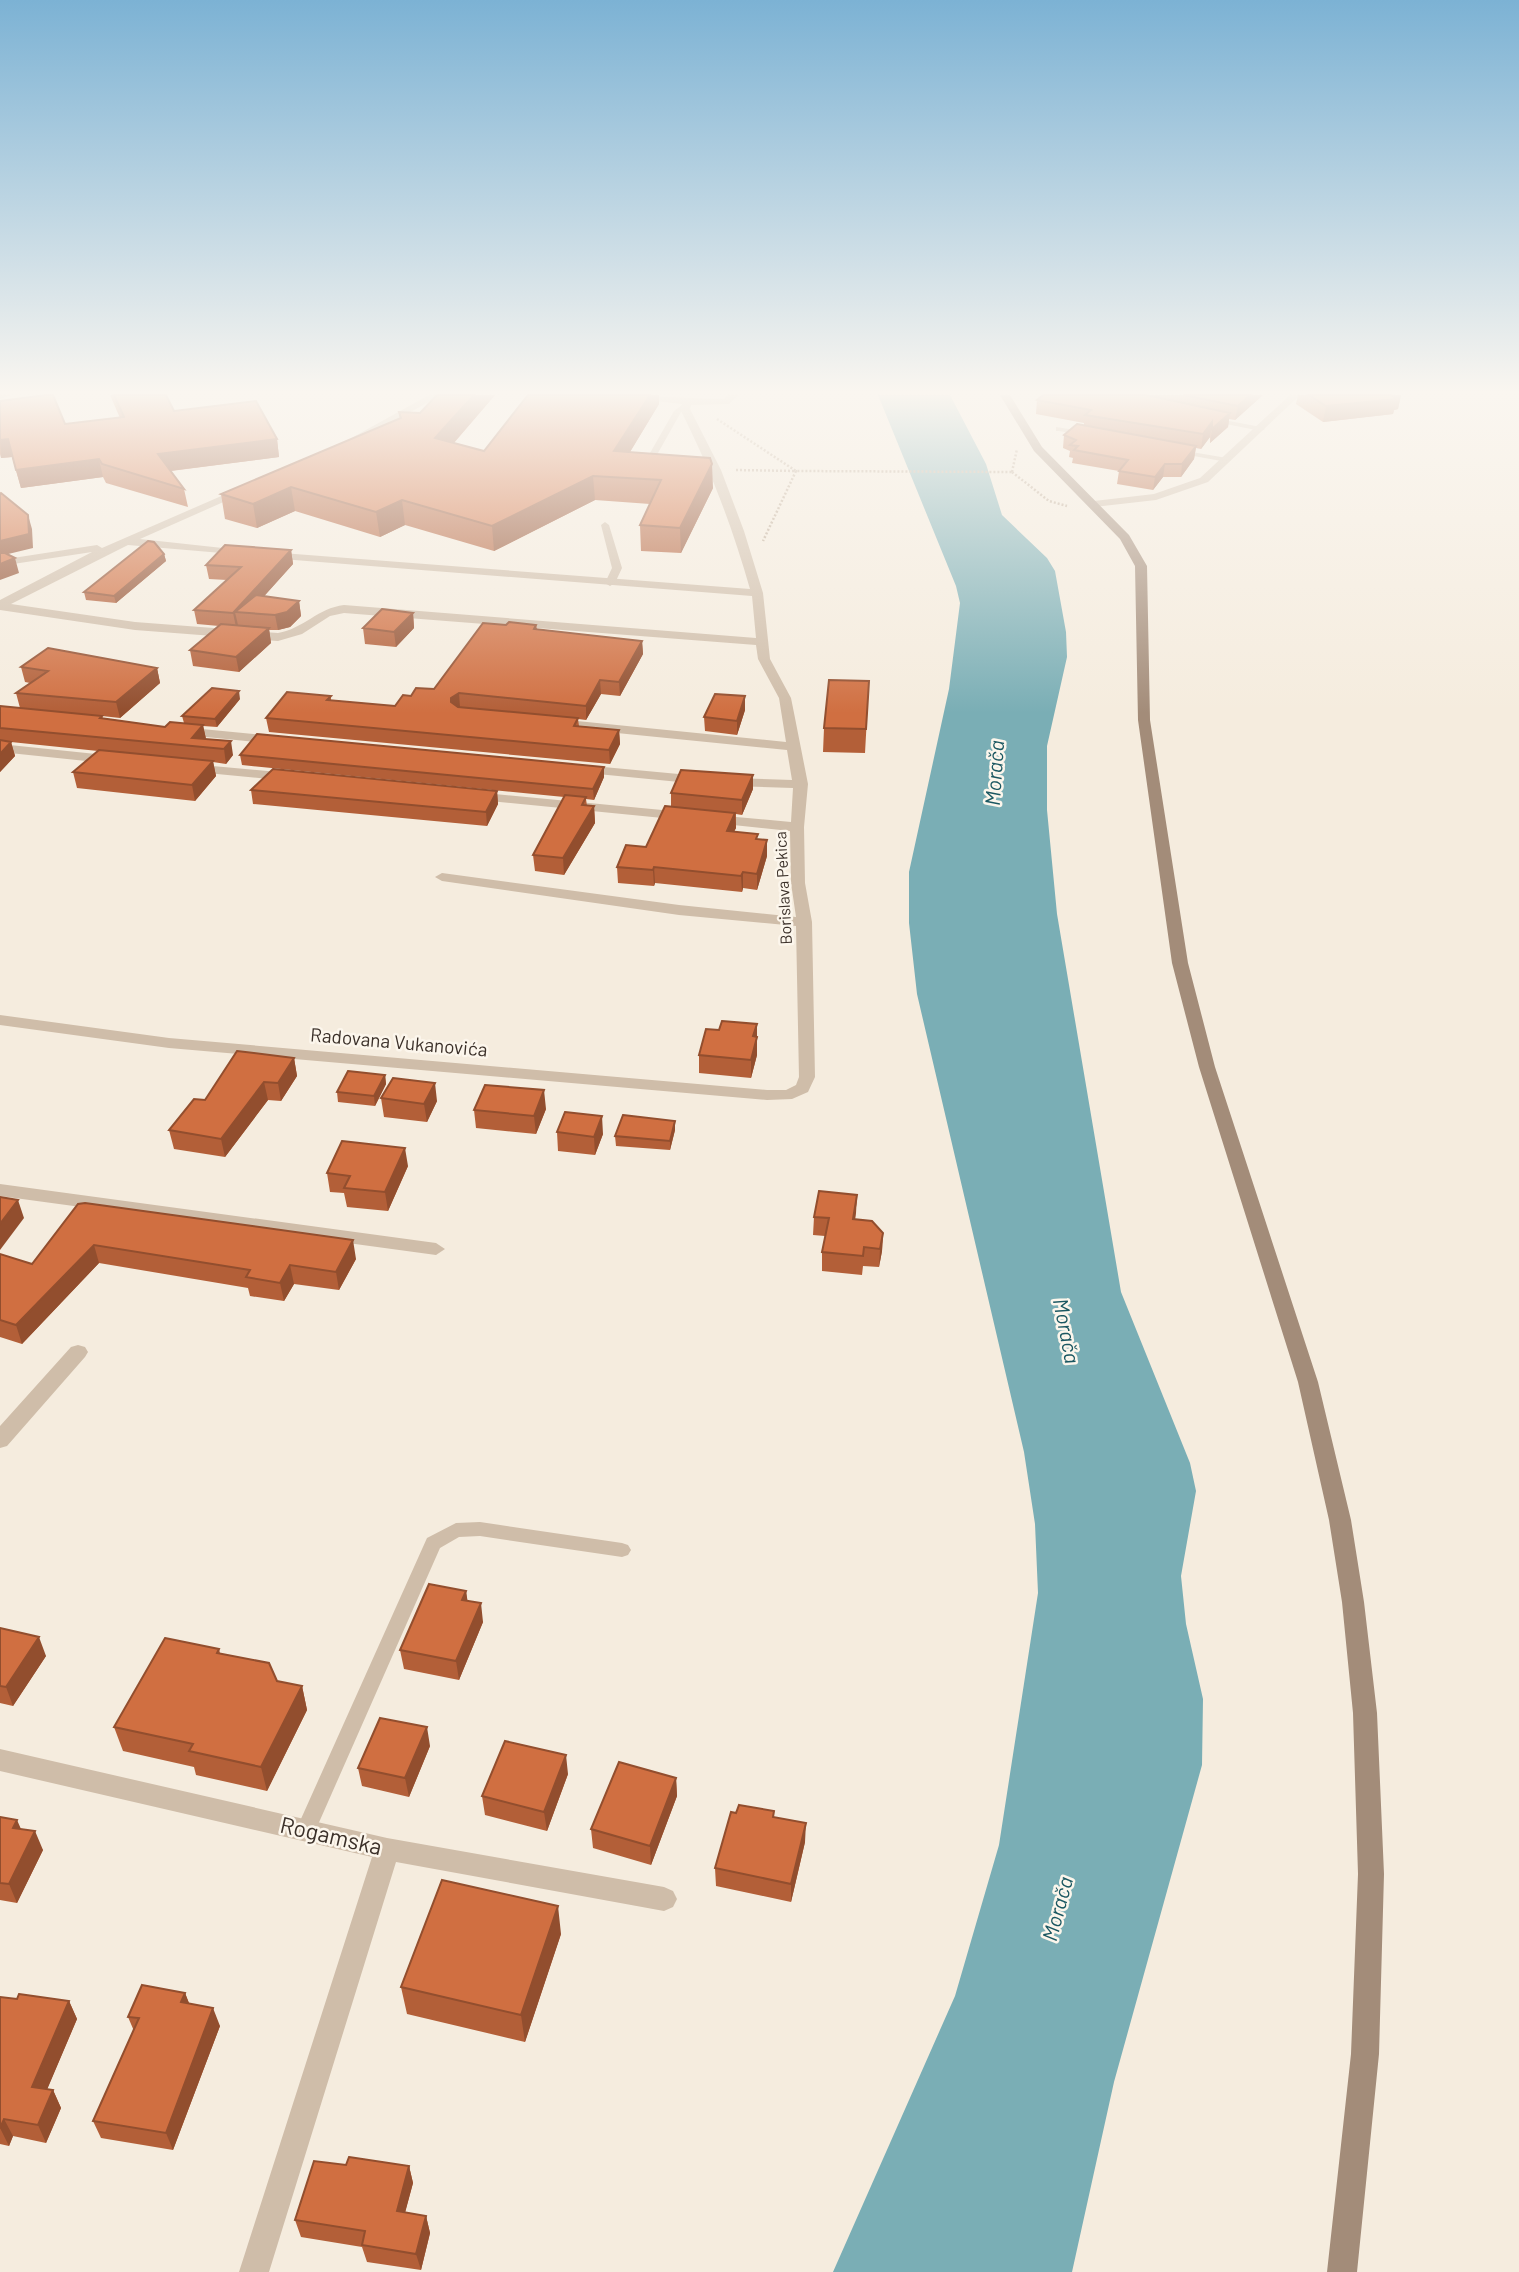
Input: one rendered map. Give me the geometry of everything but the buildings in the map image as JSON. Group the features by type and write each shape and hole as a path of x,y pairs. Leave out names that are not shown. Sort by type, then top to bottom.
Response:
{"main road":[{"path":"1091,501 1131,544 1141,566 1144,720 1173,928 1207,1067 1313,1400 1333,1484 1353,1602 1369,1785 1371,1927 1362,2099 1342,2272"}],"street":[{"path":"0,606 111,547 217,501"},
{"name":"Borislava Pekica","path":"727,501 757,593 760,642 764,659 785,698 801,784 797,827 798,883 804,922 807,1077 805,1087 796,1094"},
{"path":"1094,504 1114,501"},
{"path":"125,541 757,593"},
{"path":"0,563 111,547"},
{"path":"0,606 135,626 278,637 298,635 328,610 335,609 435,614 760,642"},
{"path":"541,722 794,747"},
{"path":"164,729 287,741"},
{"path":"0,748 125,761"},
{"path":"180,766 304,779"},
{"path":"570,767 717,781 801,784"},
{"path":"454,794 797,827"},
{"path":"442,877 712,914 804,922"},
{"name":"Radovana Vukanovića","path":"0,1020 170,1043 767,1095 796,1094"},
{"path":"0,1190 436,1249"},
{"path":"0,1440 78,1352"},
{"name":"Rogamska","path":"0,1760 387,1849 664,1899"},
{"path":"254,2272 387,1849"}],"lane":[{"path":"605,525 617,568 610,583"},
{"path":"306,1830 433,1544 456,1530 480,1529 622,1550"}],"path":[{"path":"743,546 761,545 782,501"},
{"path":"1049,501 1069,506 1094,504"}],"water":[{"name":"Morača","path":"921,501 998,501 1002,515 1047,558 1055,571 1066,632 1067,657 1047,746 1047,810 1057,914 1121,1292 1190,1463 1196,1491 1181,1576 1186,1624 1203,1699 1202,1765 1114,2082 1072,2272 833,2272 955,1996 999,1845 1038,1593 1035,1524 1024,1452 917,994 909,923 909,872 949,689 960,603 956,586"}]}
